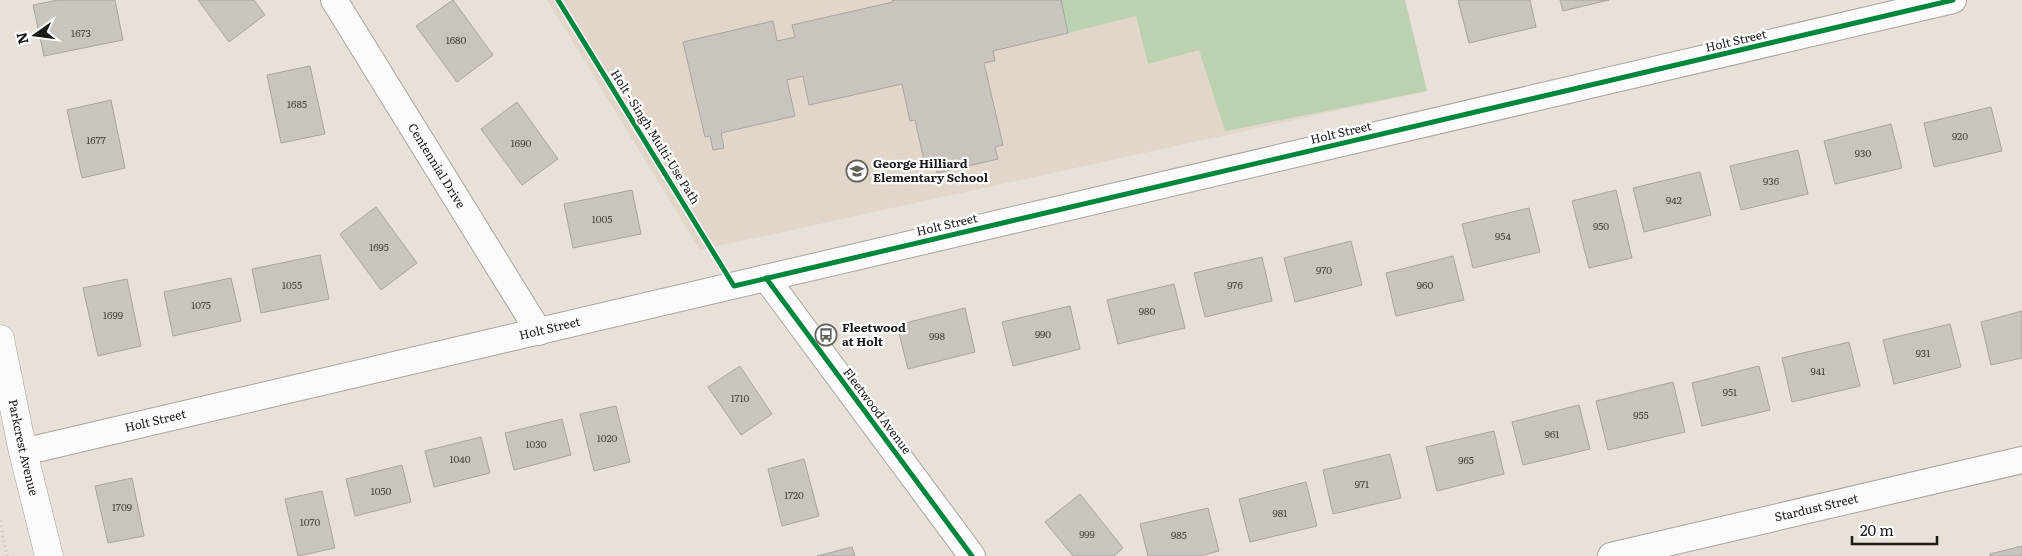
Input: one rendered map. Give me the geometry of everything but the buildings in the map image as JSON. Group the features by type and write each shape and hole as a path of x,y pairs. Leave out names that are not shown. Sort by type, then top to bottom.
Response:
{"street":[{"name":"Centennial Drive","path":"334,0 539,332"},
{"name":"Holt Street","path":"23,452 539,332 1923,4 1953,0"},
{"name":"Fleetwood Avenue","path":"766,278 972,556"},
{"name":"Parkcrest Avenue","path":"0,340 23,452 49,556"},
{"name":"Stardust Street","path":"1611,556 2022,460"}],"path":[{"path":"0,521 7,556"}],"shaded area":[{"name":"George Hilliard Elementary School","path":"547,0 1405,0 1427,91 700,250"}],"green space":[{"path":"1061,0 1405,0 1427,91 1225,131 1199,50 1148,64 1136,16 1068,33"}],"cycle path":[{"name":"Holt - Singh Multi-Use Path","path":"558,0 734,286 1953,0"},
{"path":"766,278 972,556"}],"place":[{"name":"George Hilliard Elementary School","path":"857,171"},
{"name":"Fleetwood at Holt","path":"826,335"}]}
